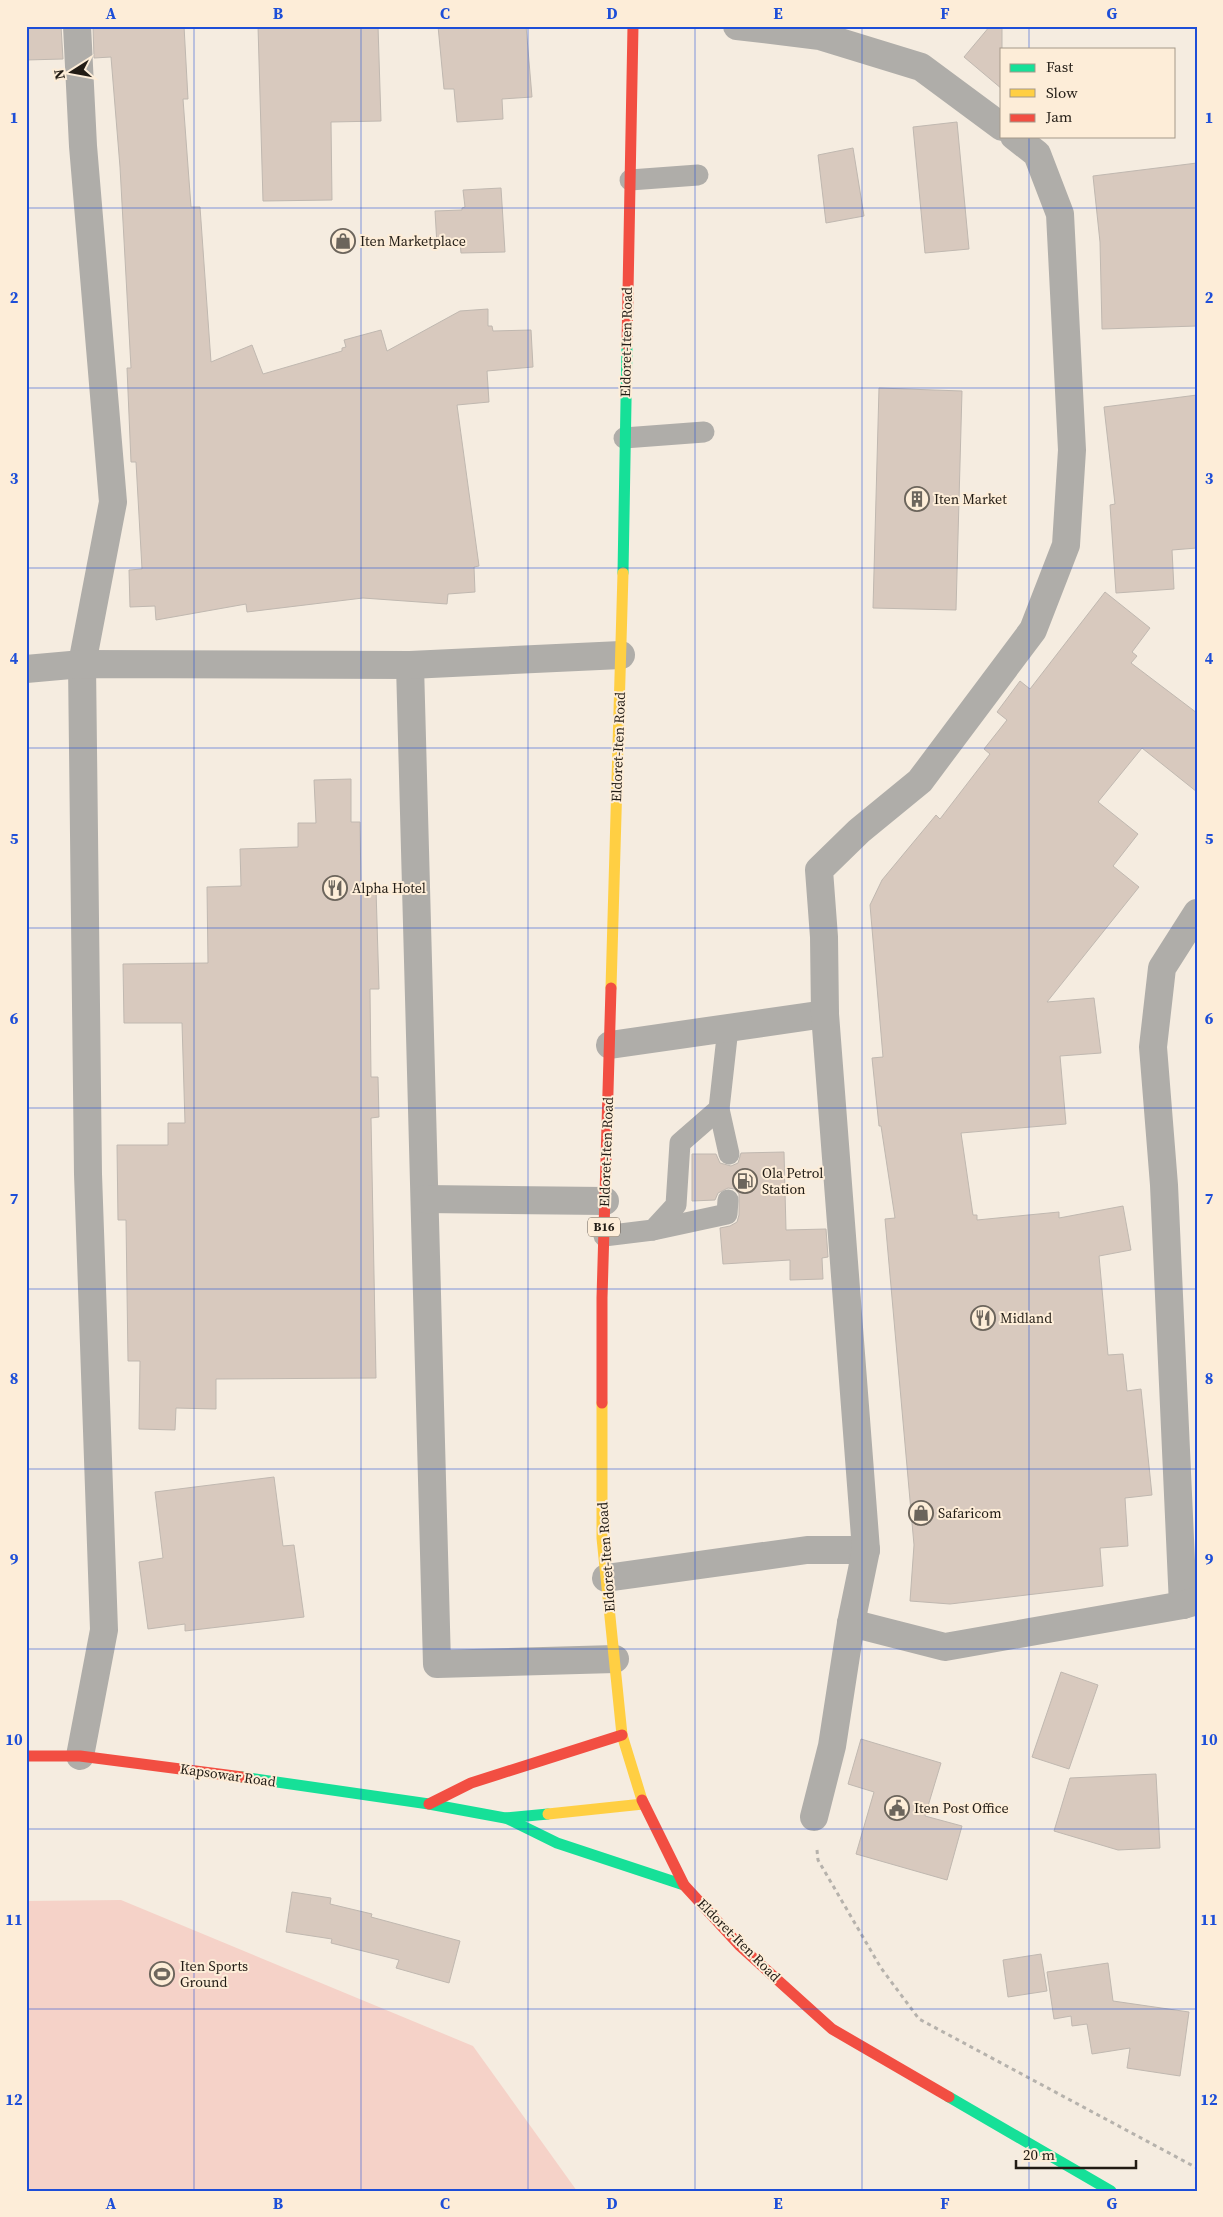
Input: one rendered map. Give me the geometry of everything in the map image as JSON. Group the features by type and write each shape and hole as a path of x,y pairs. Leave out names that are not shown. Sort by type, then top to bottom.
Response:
{"main road":[{"name":"Eldoret-Iten Road","path":"633,26 620,654 602,1298 602,1538 622,1735 643,1804 684,1885 740,1946 832,2029 1111,2191"},
{"path":"430,1804 486,1777 622,1735"},
{"name":"Kapsowar Road","path":"26,1756 80,1756 183,1768 430,1804 505,1818 643,1804"},
{"path":"505,1818 557,1843 684,1885"}],"street":[{"path":"77,26 83,146 113,502 82,664 88,1174 104,1630 80,1756"},
{"path":"737,26 820,36 921,67 1000,126"},
{"path":"814,1817 832,1746 851,1623 866,1550 825,1014 824,937 819,870 859,831 920,781 1033,630 1066,546 1072,450 1060,214 1037,154 1017,138"},
{"path":"26,670 82,664 410,665 620,654"},
{"path":"410,665 438,1664 615,1659"},
{"path":"851,1623 945,1648 1190,1603 1164,1185 1153,1047 1162,968 1197,913"},
{"path":"610,1044 825,1014"},
{"path":"425,1199 605,1201"},
{"path":"606,1578 808,1550 866,1550"}],"lane":[{"path":"630,180 698,175"},
{"path":"624,438 704,432"},
{"path":"728,1028 719,1108 729,1154"},
{"path":"653,1230 676,1205 680,1143 719,1108"},
{"path":"604,1236 653,1230 727,1214 728,1200"}],"path":[{"path":"814,1817 818,1860 881,1968 919,2019 1197,2168"}],"shaded area":[{"name":"Iten Sports Ground","path":"121,1900 473,2046 577,2191 26,2191 26,1901"}],"building":[{"path":"26,26 61,26 63,59 26,60"},
{"path":"93,26 184,26 188,99 183,99 191,207 200,207 211,362 252,345 263,374 342,351 342,348 346,347 344,340 381,330 387,351 460,311 488,309 488,326 492,326 493,331 531,330 533,367 487,371 489,402 457,405 479,566 474,567 475,592 448,594 447,604 363,598 247,612 246,604 156,620 155,606 130,607 129,570 142,569 136,462 131,462 127,368 131,368 120,167 111,57 94,58"},
{"path":"258,26 378,26 381,121 331,122 332,200 263,201"},
{"path":"438,26 526,26 532,97 502,99 503,119 457,122 454,89 444,89"},
{"path":"990,26 1002,26 1000,87 964,57"},
{"path":"957,122 969,249 925,253 913,127"},
{"path":"853,148 864,216 826,223 818,155"},
{"path":"1197,163 1197,326 1102,329 1100,242 1093,176"},
{"path":"501,188 505,252 461,253 460,243 437,245 435,211 462,210 465,207 463,190"},
{"name":"Iten Market","path":"879,388 962,391 956,610 873,608"},
{"path":"1197,395 1197,548 1172,550 1174,589 1116,593 1110,505 1115,504 1104,407"},
{"path":"1105,592 1150,628 1132,652 1137,656 1131,663 1197,713 1197,792 1142,748 1098,802 1138,834 1113,866 1139,887 1047,1002 1094,998 1101,1053 1060,1056 1066,1124 961,1133 973,1215 977,1215 977,1220 1059,1212 1059,1218 1123,1206 1131,1250 1099,1256 1108,1355 1123,1354 1127,1391 1141,1389 1152,1495 1125,1498 1128,1546 1100,1548 1103,1586 950,1604 910,1601 914,1545 885,1219 895,1218 881,1126 879,1126 872,1058 883,1057 870,905 882,880 936,815 940,819 990,754 984,749 1007,720 997,712 1020,681 1030,689"},
{"path":"351,779 351,822 360,822 361,889 376,889 379,989 370,989 371,1077 378,1077 379,1117 371,1118 376,1378 216,1379 216,1409 176,1408 175,1430 139,1429 140,1361 128,1361 126,1220 118,1220 117,1145 168,1145 168,1123 185,1123 182,1023 124,1023 123,964 208,963 207,887 241,886 240,849 298,847 298,823 316,823 314,780"},
{"path":"784,1152 786,1230 826,1229 828,1257 822,1258 823,1279 790,1280 790,1260 723,1264 720,1228 737,1222 739,1194 735,1189 728,1188 718,1193 715,1200 692,1201 692,1154 716,1154 720,1163 731,1166 738,1163 741,1153"},
{"path":"274,1477 283,1546 294,1545 304,1617 185,1631 185,1624 148,1629 139,1562 163,1558 155,1492"},
{"path":"1061,1672 1098,1685 1069,1769 1032,1757"},
{"path":"861,1739 941,1763 925,1816 962,1826 947,1880 856,1854 874,1792 848,1784"},
{"path":"1156,1774 1160,1848 1118,1850 1054,1831 1070,1778"},
{"path":"292,1892 331,1898 330,1904 372,1914 371,1917 460,1941 449,1983 396,1968 399,1960 331,1943 332,1939 286,1932"},
{"path":"1041,1954 1047,1991 1008,1997 1003,1960"},
{"path":"1108,1963 1113,2001 1189,2012 1180,2076 1127,2068 1130,2048 1092,2054 1087,2024 1072,2026 1071,2016 1054,2019 1047,1972"}],"traffic: fast":[{"path":"623,573 627,345"},
{"path":"242,1777 429,1804 505,1818 548,1814"},
{"path":"506,1818 557,1843 684,1885"},
{"path":"949,2097 1111,2191"}],"traffic: slow":[{"path":"611,988 623,573"},
{"path":"602,1403 602,1538 622,1735 642,1800"},
{"path":"548,1814 643,1804"}],"traffic: jam":[{"path":"627,345 633,26"},
{"path":"602,1403 602,1298 611,988"},
{"path":"429,1804 471,1783 622,1735"},
{"path":"26,1756 80,1756 242,1777"},
{"path":"642,1800 684,1885 740,1946 832,2029 949,2097"}],"place":[{"name":"Iten Marketplace","path":"343,241"},
{"name":"Iten Market","path":"917,499"},
{"name":"Alpha Hotel","path":"335,888"},
{"name":"Ola Petrol Station","path":"745,1181"},
{"name":"Midland","path":"983,1318"},
{"name":"Safaricom","path":"921,1513"},
{"name":"Iten Post Office","path":"897,1808"},
{"name":"Iten Sports Ground","path":"162,1974"}]}
